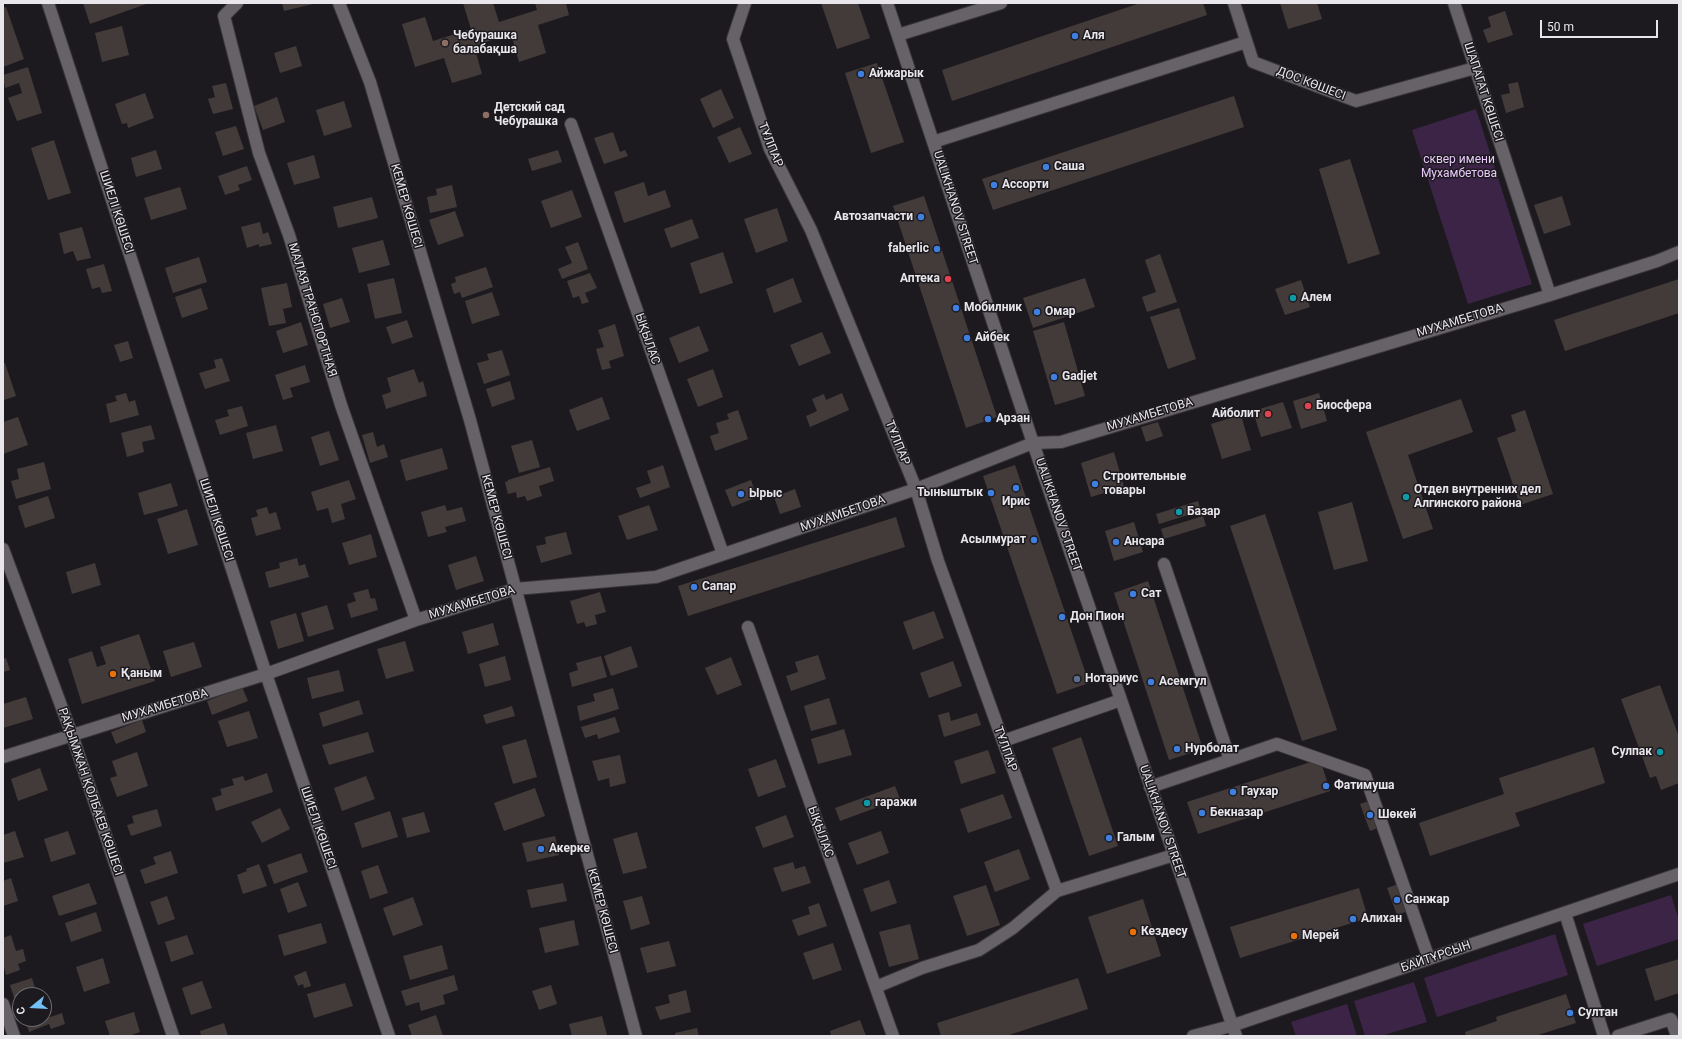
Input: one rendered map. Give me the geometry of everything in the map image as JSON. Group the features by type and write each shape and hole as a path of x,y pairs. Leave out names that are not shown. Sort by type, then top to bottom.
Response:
{"street":[{"name":"ШИЕЛІ КӨШЕСІ","path":"48,3 266,674 389,1036"},
{"name":"МАЛАЯ ТРАНСПОРТНАЯ","path":"238,3 224,16 259,153 289,235 341,405 416,620"},
{"name":"КЕМЕР КӨШЕСІ","path":"338,3 370,82 470,420 636,1036"},
{"name":"ТҰЛПАР","path":"745,3 732,39 770,149 811,230 916,489 938,561 1057,890"},
{"name":"UALIKHANOV STREET","path":"887,3 1033,443 1174,855 1233,1033"},
{"path":"898,35 1001,3"},
{"name":"ДОС КӨШЕСІ","path":"1234,3 1253,62 1356,101 1475,68"},
{"name":"ШАПАГАТ КӨШЕСІ","path":"1454,3 1550,295"},
{"path":"933,142 1246,42"},
{"name":"ЫҚЫЛАС","path":"571,124 723,554"},
{"name":"МУХАМБЕТОВА","path":"3,757 266,674 416,620 515,589 656,577 916,489 1033,443 1060,442 1550,295 1657,261 1679,252"},
{"name":"РАҚЫМЖАН ҚОЛБАЕВ КӨШЕСІ","path":"3,549 72,735 173,1036"},
{"path":"1164,564 1230,760"},
{"name":"ЫҚЫЛАС","path":"748,627 893,1036"},
{"path":"1003,741 1121,700"},
{"path":"1150,787 1277,744 1365,775 1429,959"},
{"path":"876,987 922,968 979,950 1013,928 1057,890 1174,855"},
{"name":"БАЙТҰРСЫН","path":"1193,1036 1233,1033 1429,959 1679,874"},
{"path":"1565,913 1604,1036"},
{"path":"3,1004 14,1036"},
{"path":"1618,1036 1671,1019 1677,1036"}],"green space":[{"name":"сквер имени Мухамбетова","path":"1476,109 1532,284 1468,304 1412,130"},
{"path":"1671,895 1679,920 1679,939 1597,966 1583,924"},
{"path":"1555,934 1568,975 1437,1017 1424,978"},
{"path":"1414,982 1427,1022 1381,1036 1365,1036 1354,1001"},
{"path":"1347,1004 1357,1036 1296,1036 1291,1022"}],"building":[{"path":"83,3 149,3 90,24"},
{"path":"282,3 313,3 313,4 284,11"},
{"name":"Чебурашка балабақша","path":"463,3 493,3 499,22 537,10 535,3 566,3 569,15 538,25 546,53 519,62 511,34 474,46 482,74 452,83 444,58 415,67 402,24 425,17 433,41 471,29"},
{"path":"821,3 858,3 870,38 837,49"},
{"path":"1140,3 1203,3 1207,15 952,101 942,70"},
{"path":"1280,3 1317,3 1322,19 1288,29"},
{"path":"6,7 24,59 3,67 3,8"},
{"path":"1505,11 1513,35 1488,43 1483,30 1491,27 1488,17"},
{"path":"122,26 129,55 102,62 95,33"},
{"path":"296,46 302,66 280,73 274,53"},
{"path":"877,63 904,142 871,153 845,73"},
{"path":"28,67 42,113 17,121 8,98 22,93 19,83 5,88 3,75"},
{"path":"1518,82 1524,107 1506,113 1501,95 1510,93 1508,84"},
{"path":"226,83 233,109 213,114 208,99 215,97 212,86"},
{"path":"721,89 734,118 713,128 700,99"},
{"path":"145,93 154,118 128,128 127,123 122,124 115,104"},
{"path":"1234,96 1244,127 993,210 982,179"},
{"path":"277,97 285,122 263,130 254,106"},
{"path":"344,101 352,127 324,136 316,110"},
{"path":"236,126 244,149 223,156 215,132"},
{"path":"740,127 752,154 729,163 717,137"},
{"path":"613,132 620,152 625,150 628,156 604,164 594,138"},
{"path":"54,140 71,193 48,200 31,148"},
{"path":"156,150 162,169 136,177 131,158"},
{"path":"558,150 562,162 532,171 528,159"},
{"path":"314,155 320,178 294,185 287,163"},
{"path":"1350,159 1380,254 1348,264 1319,169"},
{"path":"247,166 252,180 238,185 240,190 225,195 218,176"},
{"path":"644,182 648,196 665,190 671,207 624,223 614,192"},
{"path":"452,185 457,207 430,213 427,197 437,195 436,189"},
{"path":"180,187 187,209 151,220 144,198"},
{"path":"572,190 582,217 551,228 541,201"},
{"path":"924,196 997,417 966,428 893,206"},
{"path":"1562,196 1571,225 1544,234 1534,205"},
{"path":"372,197 378,218 338,228 333,207"},
{"path":"777,208 788,241 756,253 744,219"},
{"path":"455,211 464,236 438,245 429,220"},
{"path":"692,219 699,238 671,248 664,229"},
{"path":"260,222 263,234 268,232 272,244 259,247 259,244 247,248 241,227"},
{"path":"82,227 91,258 77,261 73,251 64,254 59,233"},
{"path":"383,240 390,265 359,273 352,248"},
{"path":"578,242 588,269 562,279 558,269 572,263 565,247"},
{"path":"723,252 733,283 700,294 690,263"},
{"path":"1160,254 1177,302 1147,312 1142,297 1156,292 1145,260"},
{"path":"199,257 207,282 173,293 165,268"},
{"path":"104,264 112,291 102,293 100,287 92,289 86,269"},
{"path":"486,267 493,287 462,298 460,292 454,294 451,284 456,282 455,277"},
{"path":"590,273 597,288 585,293 589,302 582,304 579,296 573,298 567,281"},
{"path":"394,278 402,313 375,319 367,284"},
{"path":"793,278 802,302 774,313 766,289"},
{"path":"1085,278 1095,307 1033,328 1023,298"},
{"path":"1679,279 1679,313 1565,351 1554,320"},
{"name":"Алем","path":"1301,280 1310,307 1285,315 1275,289"},
{"path":"287,283 292,307 283,309 286,323 269,326 261,288"},
{"path":"201,288 208,309 182,318 175,297"},
{"path":"492,292 500,315 472,324 465,301"},
{"path":"342,298 350,322 330,328 323,304"},
{"path":"1179,308 1196,359 1168,369 1150,317"},
{"path":"407,320 413,337 392,344 386,327"},
{"path":"301,322 308,345 283,353 276,331"},
{"path":"1064,322 1085,396 1055,405 1033,331"},
{"path":"615,324 624,356 609,361 611,368 602,370 596,349 604,347 598,330"},
{"path":"699,326 709,351 679,363 669,338"},
{"path":"822,332 831,353 799,366 790,345"},
{"path":"128,341 133,358 120,362 114,345"},
{"path":"502,350 510,375 484,384 477,363 489,360 487,354"},
{"path":"222,358 230,381 205,389 199,373 216,368 214,360"},
{"path":"5,363 16,396 4,400 3,364"},
{"path":"305,365 310,382 290,388 293,397 283,400 275,375"},
{"path":"414,369 419,383 423,381 427,396 386,409 382,395 391,392 387,378"},
{"path":"713,369 723,397 698,407 687,379"},
{"path":"510,381 515,399 492,407 486,389"},
{"path":"126,393 129,402 135,400 139,415 110,423 106,404 117,401 115,396"},
{"path":"842,393 849,410 810,427 806,416 817,411 812,399 824,394 826,400"},
{"path":"1319,393 1327,421 1301,429 1293,401"},
{"path":"602,397 610,419 577,431 569,410"},
{"name":"Отдел внутренних дел Алгинского района","path":"1461,399 1473,432 1408,455 1433,529 1403,539 1366,432"},
{"path":"1283,402 1292,428 1261,437 1253,411"},
{"path":"242,406 248,426 220,435 215,420 229,416 227,410"},
{"path":"738,410 748,439 715,451 710,436 719,433 716,423 729,419 727,414"},
{"path":"1525,410 1553,494 1520,505 1497,438 1516,431 1511,415"},
{"path":"1241,415 1251,450 1222,459 1211,424"},
{"path":"18,417 28,445 3,454 3,422"},
{"path":"1158,422 1163,436 1146,442 1141,427"},
{"path":"151,425 155,439 142,442 144,452 127,457 121,433"},
{"path":"276,425 283,451 253,459 246,433"},
{"path":"329,431 339,460 320,466 311,437"},
{"path":"373,432 377,447 384,444 388,457 370,463 362,435"},
{"path":"532,440 540,467 519,473 511,446"},
{"path":"442,448 448,469 406,481 400,460"},
{"path":"1114,452 1124,487 1091,497 1081,463"},
{"path":"44,462 51,489 16,499 11,481 19,479 17,469"},
{"path":"663,465 670,487 640,498 636,488 651,483 647,471"},
{"path":"1015,465 1089,683 1057,694 983,476"},
{"path":"550,467 554,481 539,486 542,496 527,501 525,496 517,498 516,492 508,494 505,482 508,480"},
{"path":"349,480 356,499 341,504 345,519 332,523 328,508 317,511 311,492"},
{"name":"Ырыс","path":"751,480 757,497 732,507 725,490"},
{"path":"171,483 178,506 144,515 138,493"},
{"path":"795,489 801,507 780,514 774,497"},
{"path":"48,496 55,518 25,528 18,506"},
{"name":"Базар","path":"1198,501 1201,511 1159,524 1156,514"},
{"path":"1352,502 1368,561 1334,570 1318,512"},
{"path":"445,505 447,511 462,507 466,521 445,527 447,532 428,537 421,512"},
{"path":"649,505 658,530 627,540 618,516"},
{"path":"267,507 269,514 276,512 281,529 256,536 251,518 258,516 256,510"},
{"path":"187,509 198,545 168,554 157,519"},
{"path":"1265,514 1337,730 1302,741 1230,526"},
{"path":"1203,516 1206,526 1164,539 1161,529"},
{"path":"896,517 905,547 688,616 678,586"},
{"path":"1134,522 1143,552 1114,561 1105,531"},
{"path":"566,532 572,554 541,563 536,546 546,544 545,537"},
{"path":"371,534 377,557 349,565 342,543"},
{"path":"476,556 484,581 456,590 448,565"},
{"path":"297,558 299,566 305,564 309,577 269,588 265,572 280,568 279,563"},
{"path":"95,563 101,585 72,594 66,572"},
{"path":"1148,581 1203,749 1169,760 1114,593"},
{"path":"368,589 371,599 375,598 378,610 351,618 347,604 356,601 353,593"},
{"path":"600,592 606,612 595,615 597,624 586,627 584,622 577,624 570,601"},
{"path":"327,605 334,629 308,637 301,613"},
{"path":"934,611 944,638 913,650 903,622"},
{"path":"296,613 304,641 278,649 270,621"},
{"path":"493,623 499,645 468,654 462,632"},
{"name":"Қаным","path":"139,634 155,681 82,704 68,659 92,651 97,667 106,664 100,647"},
{"path":"405,641 414,671 386,679 377,649"},
{"path":"194,642 202,667 171,677 163,651"},
{"path":"631,646 638,667 611,676 604,656"},
{"path":"818,655 826,679 791,691 786,676 798,672 795,662"},
{"path":"505,656 511,680 485,687 479,664"},
{"path":"601,656 607,677 572,687 569,673 578,670 576,663"},
{"path":"731,657 742,685 717,695 705,668"},
{"path":"6,658 10,670 3,672 3,659"},
{"path":"953,661 962,686 929,698 920,673"},
{"path":"339,670 344,691 312,699 307,678"},
{"name":"Сулпак","path":"1660,685 1679,737 1679,783 1661,790 1656,776 1650,778 1621,699"},
{"path":"242,687 248,701 212,715 207,701"},
{"path":"613,688 619,709 580,721 577,706 595,701 593,694"},
{"path":"26,697 33,719 3,728 3,704"},
{"path":"829,698 837,724 811,731 804,706"},
{"path":"359,700 363,714 323,727 319,713"},
{"path":"512,706 515,716 486,724 483,715"},
{"path":"249,711 258,738 227,747 218,721"},
{"path":"949,712 951,721 977,713 981,725 944,737 938,715"},
{"path":"615,717 620,732 598,739 597,734 585,738 581,727"},
{"path":"142,720 146,732 116,744 111,732"},
{"path":"844,729 852,755 818,764 811,739"},
{"path":"368,732 374,752 329,765 322,745"},
{"path":"1081,737 1118,846 1089,856 1052,748"},
{"path":"526,739 537,777 513,784 502,746"},
{"path":"1594,747 1605,783 1515,813 1520,826 1430,856 1419,823 1504,794 1499,778"},
{"path":"988,750 996,773 961,784 954,761"},
{"path":"137,752 148,786 117,797 110,778 117,776 112,761"},
{"path":"620,755 626,783 610,787 609,778 598,781 592,761"},
{"path":"776,759 786,787 758,797 748,769"},
{"path":"1320,759 1330,791 1198,834 1187,802"},
{"path":"40,768 48,790 18,801 11,779"},
{"path":"267,773 273,792 216,811 212,798 222,795 220,789 234,785 232,779 243,776 245,781"},
{"path":"366,776 375,799 342,811 334,788"},
{"name":"гаражи","path":"895,786 900,799 840,821 835,808"},
{"path":"535,788 545,816 504,831 494,803"},
{"path":"1003,794 1012,818 968,833 960,809"},
{"name":"Шөкей","path":"1371,800 1380,827 1370,831 1360,804"},
{"path":"280,808 290,829 262,843 251,822"},
{"path":"157,809 162,826 131,836 127,825 134,823 132,816"},
{"path":"390,811 398,837 362,848 354,823"},
{"path":"424,812 430,832 407,838 402,818"},
{"path":"786,815 794,837 763,848 755,827"},
{"path":"15,831 24,857 3,863 3,835"},
{"path":"68,831 76,854 51,862 44,839"},
{"path":"881,831 889,853 857,865 848,843"},
{"path":"637,832 647,868 623,874 613,839"},
{"name":"Акерке","path":"555,836 559,855 527,862 522,843"},
{"path":"1019,849 1030,879 995,892 984,862"},
{"path":"171,851 178,873 145,884 140,870 156,864 153,857"},
{"path":"301,853 308,872 274,884 267,865"},
{"path":"793,862 795,869 805,866 811,883 782,892 773,868"},
{"path":"259,864 267,886 243,894 237,875 247,871 246,869"},
{"path":"378,865 388,893 370,899 361,871"},
{"path":"11,878 18,901 3,906 3,881"},
{"path":"889,880 897,903 871,912 863,889"},
{"path":"298,882 307,906 288,913 280,889"},
{"path":"89,883 97,904 59,916 52,896"},
{"path":"563,883 567,901 531,908 527,890"},
{"name":"Санжар","path":"1398,884 1408,911 1397,915 1387,888"},
{"path":"986,885 1000,925 967,936 953,896"},
{"path":"1359,888 1368,918 1240,958 1230,927"},
{"path":"167,896 175,919 158,925 150,902"},
{"path":"642,896 650,924 631,930 623,901"},
{"path":"413,897 423,925 393,936 383,908"},
{"path":"1143,899 1161,956 1107,974 1088,917"},
{"path":"819,903 827,926 798,936 792,920 810,914 808,907"},
{"path":"96,912 102,931 71,942 65,923"},
{"path":"574,920 579,945 545,953 539,928"},
{"path":"321,923 327,943 284,956 278,935"},
{"path":"910,924 919,959 889,967 879,932"},
{"path":"11,935 16,951 23,949 26,961 18,964 20,970 6,975 3,964 3,938"},
{"path":"187,935 194,954 171,962 165,942"},
{"path":"669,941 676,966 647,973 640,948"},
{"path":"833,943 842,970 813,980 803,953"},
{"path":"442,945 448,969 410,980 403,956"},
{"path":"103,958 110,983 84,992 76,967"},
{"path":"1679,959 1679,993 1655,1001 1645,969"},
{"path":"306,971 311,986 304,988 303,984 298,986 294,976"},
{"path":"454,975 458,990 443,995 445,1004 421,1011 419,1002 406,1006 401,991"},
{"path":"32,978 35,987 12,987 12,991 10,985"},
{"path":"1078,978 1088,1009 1006,1036 941,1036 937,1023"},
{"path":"202,981 212,1008 191,1015 182,988"},
{"path":"345,983 353,1006 314,1018 307,994"},
{"path":"551,985 557,1004 539,1010 532,991"},
{"path":"686,990 691,1012 660,1020 655,1007 670,1003 668,995"},
{"path":"1566,994 1576,1023 1535,1036 1466,1036 1465,1032 1497,1021 1496,1017"},
{"path":"134,1012 140,1032 129,1036 110,1036 105,1021"},
{"path":"62,1013 65,1024 51,1029 52,1016"},
{"path":"436,1015 443,1036 412,1036 408,1025"},
{"path":"602,1016 607,1035 572,1036 569,1024"},
{"path":"860,1020 866,1036 831,1036 830,1031"},
{"path":"224,1023 228,1036 201,1036 200,1031"},
{"path":"28,1027 42,1027 29,1032"},
{"path":"697,1028 699,1036 675,1036 675,1033"}],"place":[{"name":"Аля","path":"1075,36"},
{"name":"Чебурашка балабақша","path":"445,43"},
{"name":"Айжарык","path":"861,74"},
{"name":"Детский сад Чебурашка","path":"486,115"},
{"name":"Саша","path":"1046,167"},
{"name":"Ассорти","path":"994,185"},
{"name":"Автозапчасти","path":"921,217"},
{"name":"faberlic","path":"937,249"},
{"name":"Аптека","path":"948,279"},
{"name":"Алем","path":"1293,298"},
{"name":"Мобилник","path":"956,308"},
{"name":"Омар","path":"1037,312"},
{"name":"Айбек","path":"967,338"},
{"name":"Gadjet","path":"1054,377"},
{"name":"Биосфера","path":"1308,406"},
{"name":"Айболит","path":"1268,414"},
{"name":"Арзан","path":"988,419"},
{"name":"Строительные товары","path":"1095,484"},
{"name":"Ирис","path":"1016,488"},
{"name":"Тыныштык","path":"991,493"},
{"name":"Ырыс","path":"741,494"},
{"name":"Отдел внутренних дел Алгинского района","path":"1406,497"},
{"name":"Базар","path":"1179,512"},
{"name":"Асылмурат","path":"1034,540"},
{"name":"Ансара","path":"1116,542"},
{"name":"Сапар","path":"694,587"},
{"name":"Сат","path":"1133,594"},
{"name":"Дон Пион","path":"1062,617"},
{"name":"Қаным","path":"113,674"},
{"name":"Нотариус","path":"1077,679"},
{"name":"Асемгул","path":"1151,682"},
{"name":"Нурболат","path":"1177,749"},
{"name":"Сулпак","path":"1660,752"},
{"name":"Фатимуша","path":"1326,786"},
{"name":"Гаухар","path":"1233,792"},
{"name":"гаражи","path":"867,803"},
{"name":"Бекназар","path":"1202,813"},
{"name":"Шөкей","path":"1370,815"},
{"name":"Галым","path":"1109,838"},
{"name":"Акерке","path":"541,849"},
{"name":"Санжар","path":"1397,900"},
{"name":"Алихан","path":"1353,919"},
{"name":"Кездесу","path":"1133,932"},
{"name":"Мерей","path":"1294,936"},
{"name":"Султан","path":"1570,1013"}]}
